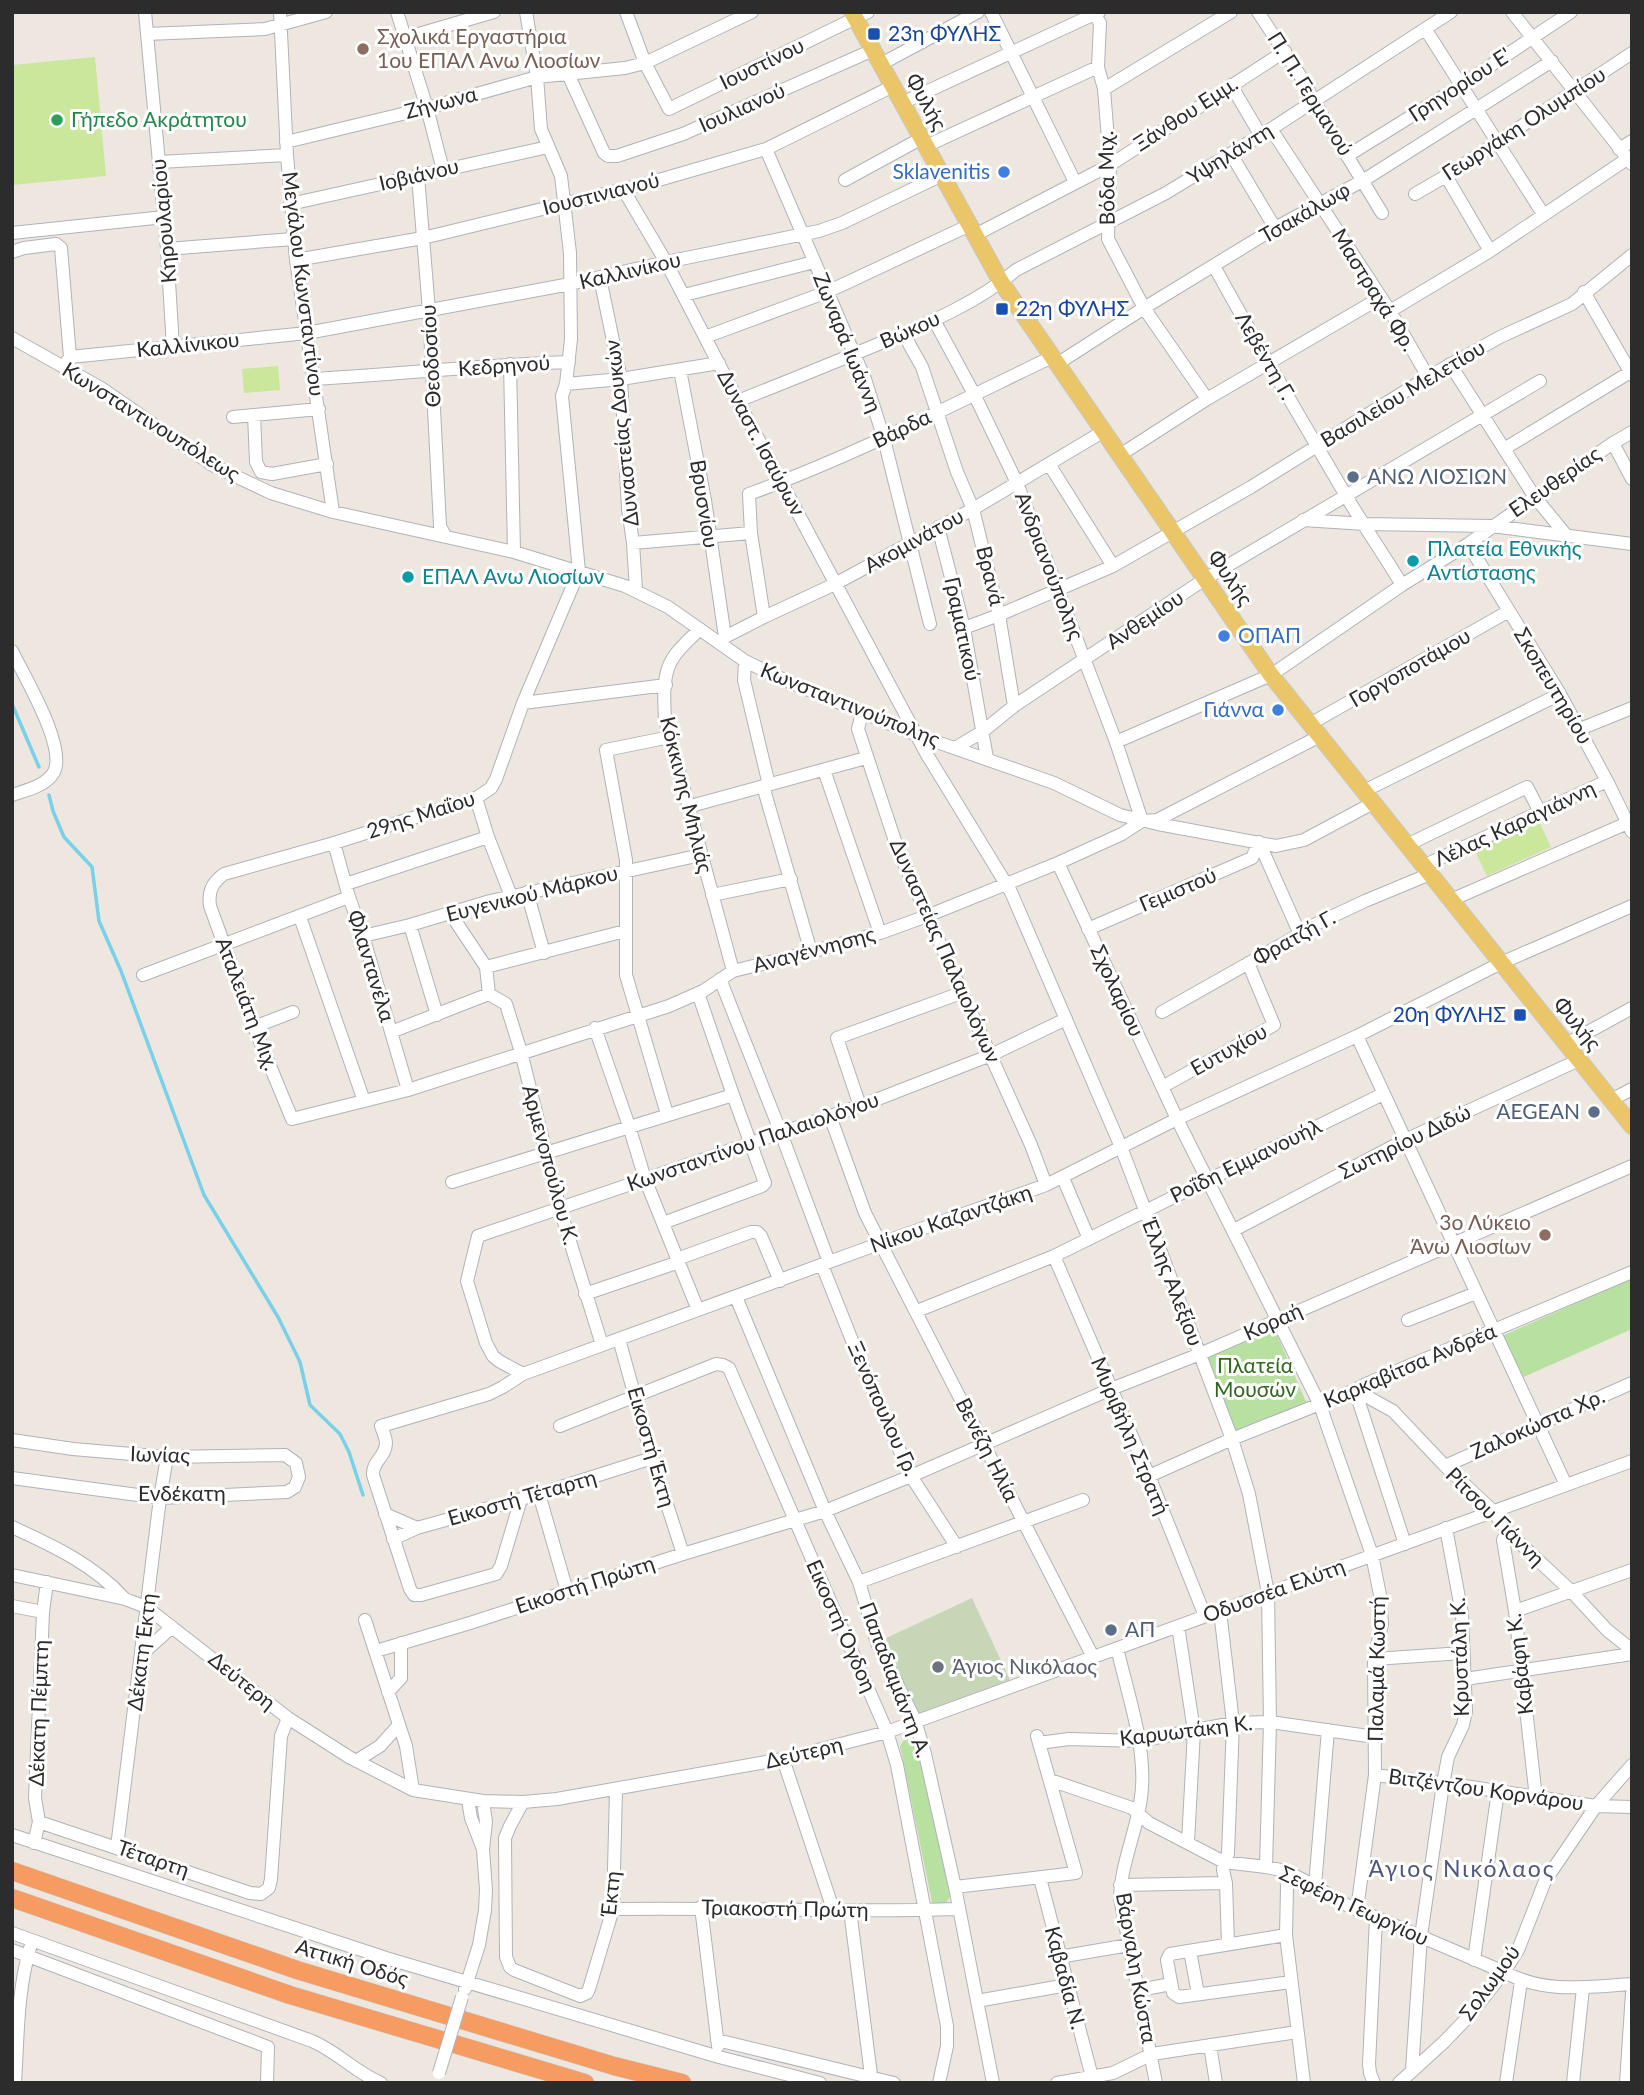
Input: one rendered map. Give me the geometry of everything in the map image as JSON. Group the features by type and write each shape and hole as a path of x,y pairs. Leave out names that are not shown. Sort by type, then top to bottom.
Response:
{"highway":[{"name":"Αττική Οδός","path":"12,1871 297,1970 614,2066 682,2083"},
{"path":"12,1898 290,1995 585,2083"}],"main road":[{"name":"Φυλής","path":"859,14 877,57 1001,282 1271,675 1632,1126"}],"street":[{"name":"Κηρουλαρίου","path":"145,12 167,249 173,347"},
{"path":"147,34 265,29 280,19 326,12"},
{"path":"397,12 427,107 443,170"},
{"path":"405,38 494,12"},
{"path":"526,12 537,77 541,129 561,176 570,253 569,362 562,396 579,571"},
{"path":"626,12 645,63"},
{"name":"Ζήνωνα","path":"159,162 287,149 537,77 625,68 645,63 752,12"},
{"name":"Ιουλιανού","path":"568,74 601,147 608,156 617,156 682,134 877,57 978,12"},
{"path":"991,12 1075,183"},
{"path":"1104,89 1231,12"},
{"name":"Π. Π. Γερμανού","path":"1258,12 1285,51 1382,213"},
{"name":"Υψηλάντη","path":"1001,282 1016,270 1166,193 1266,133 1451,12"},
{"path":"1512,12 1626,157"},
{"name":"Γρηγορίου Ε'","path":"1348,156 1571,12"},
{"path":"902,103 1097,13"},
{"name":"Βόδα Μιχ.","path":"1097,13 1100,23 1098,67 1104,89 1110,165 1108,239 1144,308 1208,399"},
{"name":"Ιουστίνου","path":"645,63 669,109 859,14"},
{"name":"Μεγάλου Κωνσταντίνου","path":"280,19 293,239 333,512"},
{"path":"1426,30 1543,214"},
{"name":"Ξάνθου Εμμ.","path":"705,337 827,292 1075,183 1110,165 1285,51"},
{"name":"Γεωργάκη Ολυμπίου","path":"1415,194 1632,53"},
{"name":"Τσακάλωφ","path":"1055,360 1275,228 1364,180 1552,61"},
{"path":"845,180 924,142 1098,67"},
{"name":"Μαστραχά Φρ.","path":"1231,85 1319,203 1390,312 1428,377"},
{"name":"Ιουστινιανού","path":"296,260 423,237 645,184 766,149 893,86"},
{"path":"1390,312 1490,251 1626,157 1632,141"},
{"name":"Ιοβιάνου","path":"290,204 548,148"},
{"name":"Ζωναρά Ιωάννη","path":"766,149 865,379 884,439 930,624"},
{"path":"1231,154 1275,228"},
{"name":"Καλλινίκου","path":"307,333 570,284 803,234 842,223 942,174"},
{"name":"Θεοδοσίου","path":"418,176 429,311 440,526 445,536"},
{"path":"1446,176 1490,251"},
{"name":"Δυναστ. Ισαύρων","path":"623,189 684,295 916,735 1005,883"},
{"path":"12,233 164,217"},
{"path":"167,249 293,239"},
{"path":"12,252 24,248 58,245 61,248 67,362"},
{"name":"Βασιλείου Μελετίου","path":"964,628 1114,566 1251,487 1450,364 1500,337 1572,304 1632,255"},
{"path":"684,295 814,262"},
{"name":"Λεβέντη Γ.","path":"1214,266 1267,363 1402,585"},
{"name":"Δυναστείας Δουκών","path":"600,278 621,379 628,509 636,590"},
{"name":"Βώκου","path":"738,401 933,320 957,309 1001,282"},
{"path":"1504,449 1631,373 1584,292"},
{"path":"1120,455 1267,363 1380,298"},
{"name":"Ανδριανούπολης","path":"933,320 974,394 1017,483 1116,743 1142,821"},
{"name":"Καλλίνικου","path":"67,362 173,347 307,333"},
{"name":"Βρανά","path":"903,333 922,367 957,472 973,509 999,615 1014,706"},
{"name":"Κωνσταντινουπόλεως","path":"13,339 67,362 214,466 271,493 333,512"},
{"name":"Βάρδα","path":"751,533 749,494 782,483 884,439 974,394 1055,360"},
{"name":"Κεδρηνού","path":"314,379 569,362"},
{"path":"566,384 621,379 719,363"},
{"path":"510,364 514,552"},
{"path":"1450,364 1534,496 1566,535"},
{"name":"Βρυσνίου","path":"680,370 705,500 723,640"},
{"name":"Ανθεμίου","path":"955,748 1205,579 1540,381"},
{"path":"233,416 319,409"},
{"path":"254,415 254,453 261,472 272,474 327,464"},
{"name":"Ακομινάτου","path":"723,640 764,617 835,584 973,509 1104,431"},
{"name":"Ελευθερίας","path":"1116,743 1271,675 1632,432"},
{"path":"1613,443 1632,480"},
{"path":"1049,464 1114,566"},
{"name":"Κωνσταντινούπολης","path":"333,512 514,552 636,590 723,640 745,661 916,735 1054,783 1120,815 1276,846 1304,840 1369,797 1560,694"},
{"path":"1303,520 1492,526 1632,544"},
{"name":"Γραματικού","path":"938,527 964,628 982,732"},
{"path":"633,543 751,533 764,617"},
{"name":"Σκοπευτηρίου","path":"1468,544 1560,694 1630,826"},
{"name":"29ης Μαΐου","path":"211,889 215,881 224,874 334,843 485,794 496,779 523,703 579,571"},
{"name":"Γοργοποτάμου","path":"1315,730 1509,611"},
{"name":"Κόκκινης Μηλιάς","path":"700,629 669,665 665,719 733,971"},
{"path":"12,651 50,730 57,757 55,769 46,781 12,795"},
{"path":"745,661 744,680 766,786 811,952"},
{"path":"523,703 666,685"},
{"path":"879,718 892,710 897,698"},
{"path":"1580,729 1632,708"},
{"name":"Δυναστείας Παλαιολόγων","path":"862,713 858,729 898,850 1031,1145 1046,1185"},
{"name":"Αναγέννησης","path":"292,1119 408,1090 669,1006 698,993 733,971 880,933 927,916 1058,863 1122,834 1142,821 1157,820 1315,730"},
{"path":"982,732 987,758"},
{"path":"667,1114 626,975 627,871 606,750 670,737"},
{"path":"687,807 866,758"},
{"path":"824,770 880,933"},
{"name":"Λέλας Καραγιάννη","path":"1427,870 1607,781"},
{"path":"1407,845 1527,787 1540,813"},
{"path":"476,798 511,896"},
{"path":"1173,812 1178,827"},
{"path":"1451,900 1630,826"},
{"path":"143,975 300,917 347,891 488,837"},
{"path":"1259,842 1299,932"},
{"name":"Γεμιστού","path":"1088,929 1252,858 1259,842"},
{"name":"Φλαντανέλα","path":"334,843 408,1090"},
{"name":"Ευγενικού Μάρκου","path":"363,936 527,892 701,855"},
{"name":"Σχολαρίου","path":"1058,863 1162,1087 1234,1230"},
{"name":"Φρατζή Γ.","path":"1162,1012 1295,937 1299,932 1427,870"},
{"path":"712,895 791,879"},
{"name":"Έλλης Αλεξίου","path":"1005,883 1030,932 1121,1147 1231,1439 1249,1494 1268,1593 1270,1722 1266,1867"},
{"name":"Αταλειάτη Μιχ.","path":"211,889 210,906 254,1027 292,1119"},
{"path":"527,892 544,953"},
{"name":"Νίκου Καζαντζάκη","path":"385,1514 372,1470 385,1450 381,1426 489,1394 523,1374 1063,1178 1177,1118 1357,1037 1501,963 1632,906"},
{"path":"391,1032 489,994 486,967 450,913"},
{"path":"300,917 364,1101"},
{"path":"410,925 436,1015"},
{"path":"486,967 625,931"},
{"name":"Ευτυχίου","path":"1162,1087 1274,1025 1248,963"},
{"path":"720,979 781,1133 826,1263"},
{"path":"663,1223 765,1183 698,993"},
{"path":"860,1106 837,1038 961,993"},
{"name":"Αρμενοπούλου Κ.","path":"489,994 506,1004 560,1209 601,1345"},
{"path":"1566,1044 1632,1008"},
{"path":"254,1027 293,1012"},
{"name":"Κωνσταντίνου Παλαιολόγου","path":"523,1374 493,1356 486,1343 467,1281 478,1236 860,1106 990,1055 1066,1019"},
{"path":"595,1028 645,1179 698,1311"},
{"path":"1357,1037 1566,1485"},
{"name":"Σωτηρίου Διδώ","path":"1234,1230 1405,1140 1578,1060"},
{"path":"1611,1100 1632,1089"},
{"name":"Ροΐδη Εμμανουήλ","path":"916,1311 1054,1256 1383,1094"},
{"path":"452,1182 733,1095"},
{"name":"Βενέζη Ηλία","path":"830,1116 866,1213 881,1243 1024,1521 1099,1652"},
{"name":"Κοραή","path":"794,1520 825,1511 911,1476 1632,1166"},
{"path":"1063,1178 1089,1239"},
{"name":"Παλαμά Κωστή","path":"1234,1230 1320,1405 1372,1555 1380,1595 1382,1624 1374,1659 1375,1775 1357,1910"},
{"path":"585,1294 751,1232 757,1232 761,1236 780,1281"},
{"name":"Μυριβήλη Στρατή","path":"1054,1256 1149,1476 1205,1616"},
{"name":"Ξενόπουλου Γρ.","path":"826,1263 861,1363 911,1476 957,1547"},
{"name":"Καρκαβίτσα Ανδρέα","path":"1149,1476 1231,1439 1355,1391 1632,1272"},
{"path":"1408,1320 1476,1293"},
{"name":"Παπαδιαμάντη Α.","path":"736,1297 825,1511 859,1582 877,1643 915,1720 955,1887 993,2083"},
{"name":"Εικοστή Έκτη","path":"619,1339 652,1458 683,1554"},
{"name":"Εικοστή Όγδοη","path":"636,1396 716,1364 729,1368 734,1379 887,1732 897,1765 947,2026 947,2046 939,2083"},
{"name":"Ζαλοκώστα Χρ.","path":"1445,1466 1632,1383"},
{"path":"1355,1391 1405,1544"},
{"name":"Ρίτσου Γιάννη","path":"1355,1391 1393,1411 1445,1466 1493,1511 1507,1531 1632,1652"},
{"path":"560,1426 636,1396"},
{"name":"Ιωνίας","path":"12,1440 73,1449 167,1457 285,1455 296,1463 299,1473"},
{"name":"Δέκατη Έκτη","path":"117,1847 167,1457"},
{"name":"Εικοστή Τέταρτη","path":"393,1539 417,1528 539,1494 652,1458"},
{"name":"Οδυσσέα Ελύτη","path":"915,1720 1632,1461"},
{"name":"Ενδέκατη","path":"12,1478 160,1498 287,1492 295,1487 299,1473"},
{"path":"539,1494 567,1591"},
{"path":"385,1514 410,1589 414,1595 421,1595 496,1574 501,1566 520,1499"},
{"path":"859,1582 1083,1500"},
{"path":"385,1514 417,1528"},
{"name":"Εικοστή Πρώτη","path":"376,1651 794,1520"},
{"path":"12,1527 64,1551 108,1580 125,1599"},
{"name":"Κρυστάλη Κ.","path":"1412,2070 1421,1937 1443,1784 1448,1757 1466,1712 1462,1614 1446,1528"},
{"name":"Καβάφη Κ.","path":"1507,1531 1503,1540 1515,1611 1536,1798"},
{"path":"1515,1611 1632,1570"},
{"name":"Δεύτερη","path":"12,1575 125,1599 146,1607 288,1718 356,1761 413,1790 468,1800 523,1802 616,1790 783,1759 887,1732 915,1720"},
{"name":"Δέκατη Πέμπτη","path":"34,1843 39,1822 35,1798 43,1612 47,1582"},
{"path":"12,1606 43,1612"},
{"path":"1220,1611 1233,1723 1228,1854 1224,1862 1228,1944"},
{"path":"365,1619 406,1746 413,1790"},
{"path":"1178,1626 1194,1731 1188,1842"},
{"path":"142,1654 172,1627"},
{"path":"388,1692 401,1678 401,1643"},
{"name":"Βάρναλη Κώστα","path":"1125,1643 1143,1785 1139,1812 1120,1885 1122,1912 1156,2083"},
{"path":"1465,1679 1632,1652"},
{"path":"1374,1659 1464,1653"},
{"name":"Τέταρτη","path":"39,1822 250,1893 266,1891 271,1884 281,1736 288,1718"},
{"name":"Καρυωτάκη Κ.","path":"1050,1780 1038,1740 1139,1741 1233,1723 1270,1722 1375,1737"},
{"path":"356,1761 380,1746 398,1726"},
{"path":"1315,1886 1328,1730"},
{"path":"783,1759 834,1909"},
{"name":"Σολωμού","path":"1399,2083 1470,2015 1504,1972 1518,1950 1545,1881 1596,1806 1632,1765"},
{"name":"Βιτζέντζου Κορνάρου","path":"1375,1775 1596,1806 1632,1807"},
{"path":"955,1887 1076,1873 1050,1780"},
{"name":"Σεφέρη Γεωργίου","path":"1050,1780 1132,1808 1149,1823 1224,1862 1286,1871 1376,1919 1521,1981 1549,1987 1632,1984"},
{"name":"Έκτη","path":"523,1802 507,1831 505,1845 505,1952 508,1963 514,1970 584,1995 589,1989 613,1909 616,1790"},
{"path":"1474,1960 1498,1791"},
{"path":"468,1800 471,1818 483,1849"},
{"path":"438,2078 478,1945 485,1910 483,1849 486,1822 483,1801"},
{"path":"12,1835 386,1958 719,2057 820,2083"},
{"path":"1286,1871 1286,1935 1304,2083"},
{"name":"Καβαδία Ν.","path":"1040,1878 1092,2077"},
{"path":"1120,1885 1226,1883"},
{"path":"701,1907 719,2057"},
{"name":"Τριακοστή Πρώτη","path":"613,1909 958,1909"},
{"path":"850,1910 872,2080"},
{"path":"1374,2083 1369,2064 1376,1919"},
{"path":"12,1933 325,2046 337,2054 357,2077 381,2083"},
{"path":"1286,1935 1167,1956 1171,1984 1175,1996 1179,1997 1291,1982"},
{"path":"15,2083 16,2011 32,1941"},
{"path":"1059,1956 1129,1945"},
{"path":"12,1950 268,2047"},
{"path":"1191,1951 1198,1994"},
{"path":"1506,2083 1521,1981"},
{"path":"1139,1990 1171,1984"},
{"path":"977,2001 1067,1985"},
{"path":"1573,2083 1583,1987"},
{"path":"1626,2083 1632,1993"},
{"path":"268,2047 287,2032"},
{"path":"1057,2083 1125,2068 1152,2054 1297,2032"},
{"path":"717,2040 872,2080 894,2083"},
{"path":"1210,2045 1216,2083"},
{"path":"267,2083 268,2047"}],"green space":[{"name":"Γήπεδο Ακράτητου","path":"95,57 106,176 12,185 12,65"},
{"path":"278,366 280,390 244,393 242,369"},
{"path":"1537,817 1551,847 1487,876 1473,847"},
{"path":"1630,1279 1632,1329 1521,1378 1502,1336"},
{"name":"Πλατεία Μουσών","path":"1274,1328 1307,1404 1236,1432 1207,1355"},
{"path":"972,1598 1010,1680 914,1716 882,1640"},
{"path":"915,1738 919,1742 950,1897 945,1905 932,1902 900,1746 905,1739"}],"waterway":[{"path":"12,704 39,767"},
{"path":"49,795 64,837 92,867 99,921 121,971 204,1195 278,1317 300,1362 310,1405 340,1434 363,1495"}],"place":[{"name":"23η ΦΥΛΗΣ","path":"874,34"},
{"name":"Σχολικά Εργαστήρια 1ου ΕΠΑΛ Άνω Λιοσίων","path":"363,49"},
{"name":"Γήπεδο Ακράτητου","path":"57,120"},
{"name":"Sklavenitis","path":"1004,172"},
{"name":"22η ΦΥΛΗΣ","path":"1002,309"},
{"name":"ΑΝΩ ΛΙΟΣΙΩΝ","path":"1353,477"},
{"name":"Πλατεία Εθνικής Αντίστασης","path":"1413,561"},
{"name":"ΕΠΑΛ Άνω Λιοσίων","path":"408,577"},
{"name":"ΟΠΑΠ","path":"1224,636"},
{"name":"Γιάννα","path":"1278,710"},
{"name":"20η ΦΥΛΗΣ","path":"1520,1015"},
{"name":"AEGEAN","path":"1594,1112"},
{"name":"3ο Λύκειο Άνω Λιοσίων","path":"1545,1235"},
{"name":"ΑΠ","path":"1111,1630"},
{"name":"Άγιος Νικόλαος","path":"938,1667"}],"district":[{"name":"Άγιος Νικόλαος","path":"1462,1869"}]}
